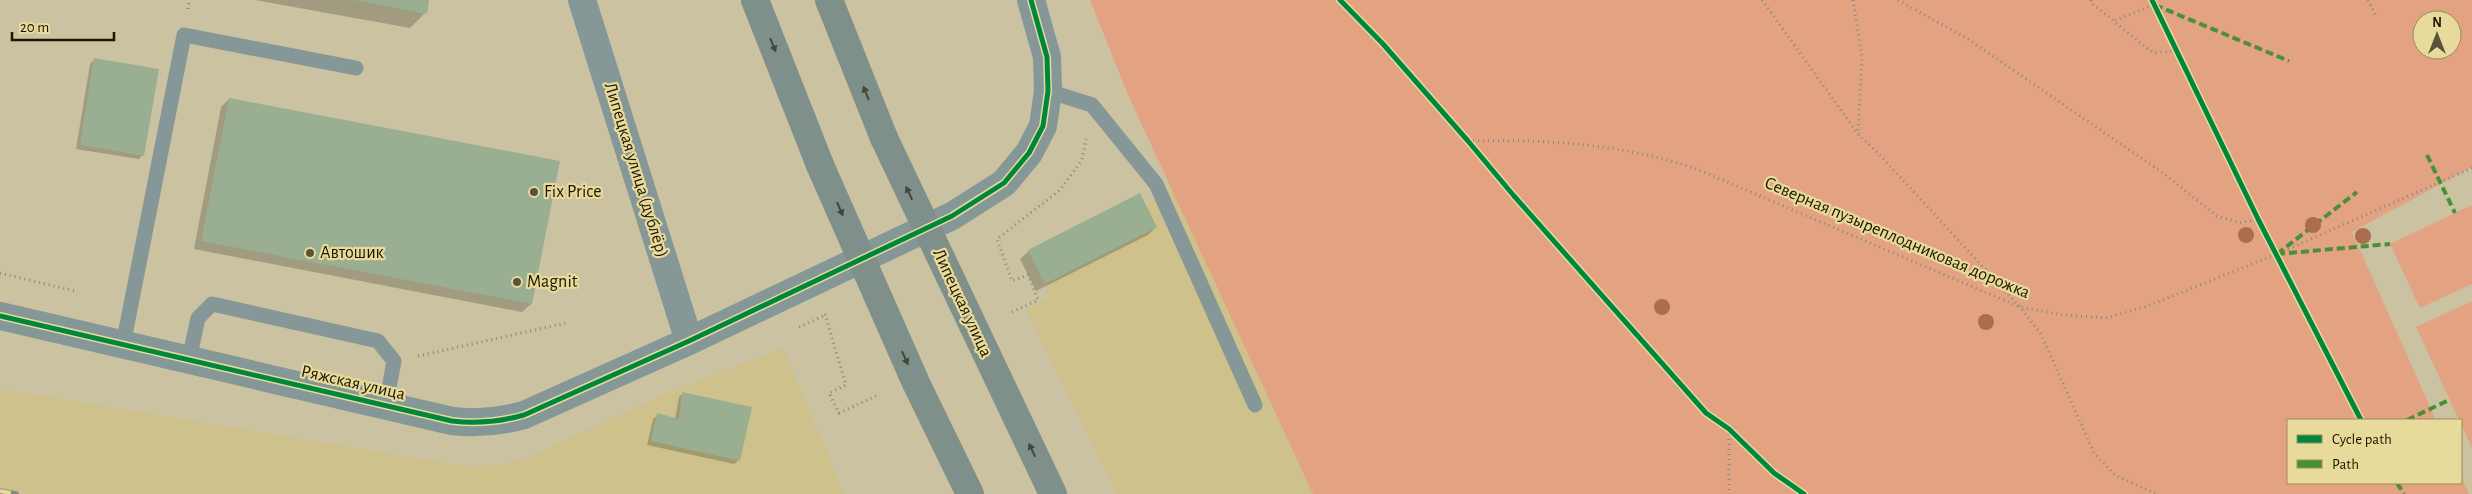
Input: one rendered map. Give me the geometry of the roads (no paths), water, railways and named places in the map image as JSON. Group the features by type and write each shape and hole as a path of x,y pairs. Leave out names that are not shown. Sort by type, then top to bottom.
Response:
{"main road":[{"path":"755,0 820,165 916,383 970,494"},
{"name":"Липецкая улица","path":"829,0 884,138 1053,494"}],"street":[{"name":"Липецкая улица (дублёр)","path":"582,0 689,341"},
{"name":"Ряжская улица","path":"0,316 452,421 477,424 501,422 524,415 689,341 952,216 1004,183 1029,153 1043,126 1048,91 1047,57 1031,0"}],"lane":[{"path":"123,344 184,35 356,68"},
{"path":"1048,91 1092,105 1156,184 1255,405"},
{"path":"189,360 198,318 212,304 378,340 394,361 386,405"}],"railway":[{"path":"0,491 16,494"}],"place":[{"name":"Fix Price","path":"534,192"},
{"name":"Автошик","path":"310,253"},
{"name":"Magnit","path":"517,282"}]}
